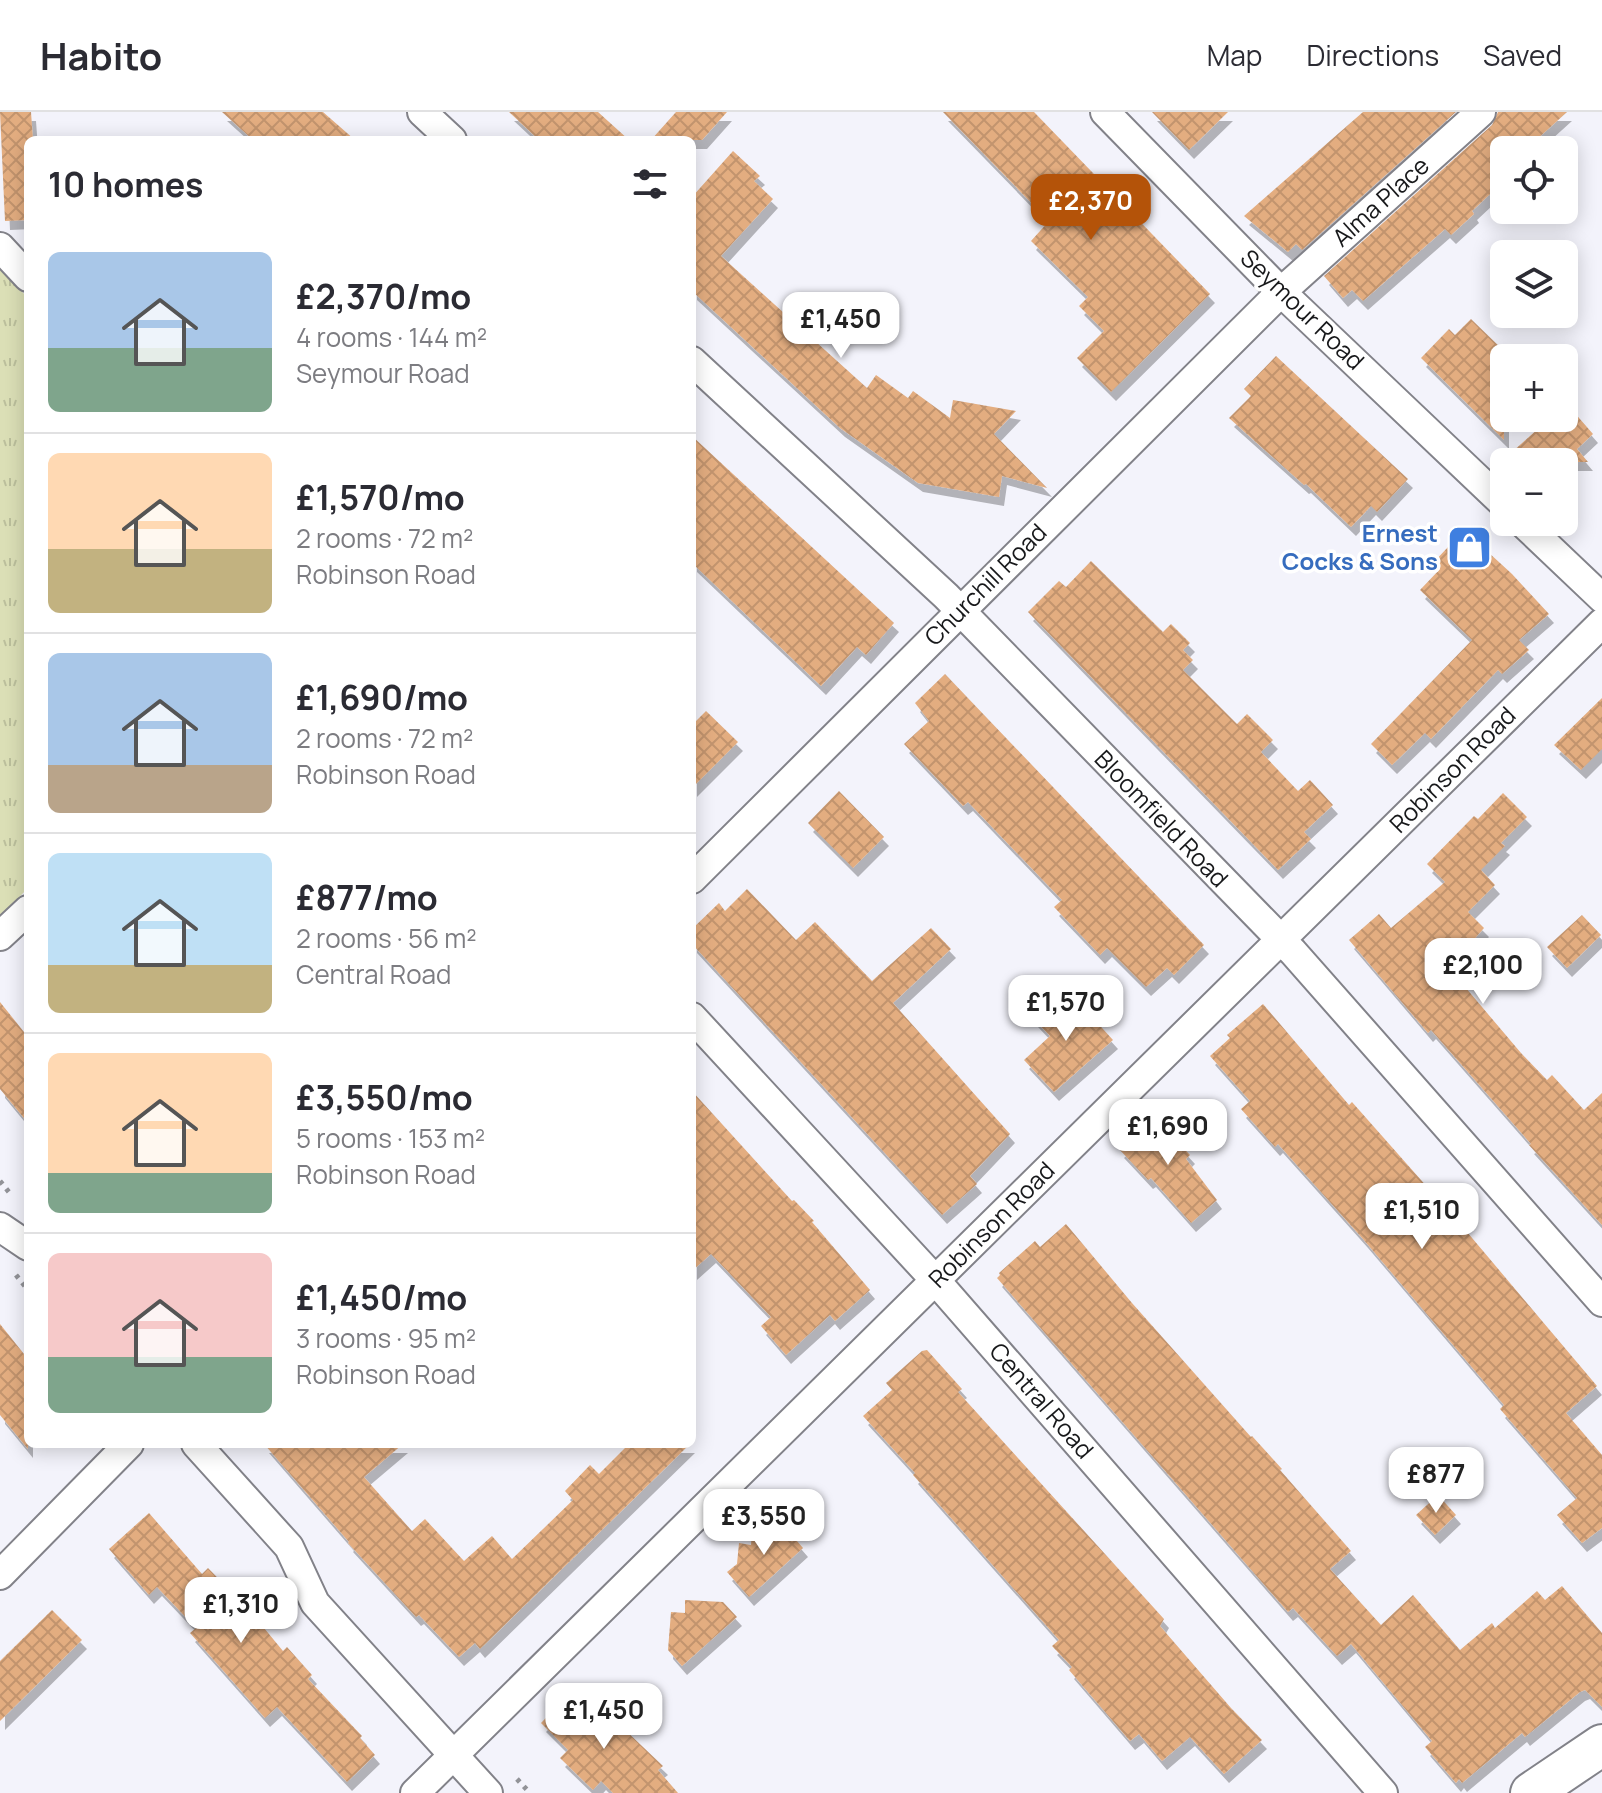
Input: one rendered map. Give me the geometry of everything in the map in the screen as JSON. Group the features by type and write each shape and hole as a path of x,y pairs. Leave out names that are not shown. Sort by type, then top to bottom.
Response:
{"main road":[{"path":"1531,1793 1602,1745"}],"street":[{"path":"422,112 448,136"},
{"name":"Seymour Road","path":"1105,112 1281,292 1490,491"},
{"name":"Alma Place","path":"1281,292 1481,112"},
{"path":"0,247 24,273"},
{"name":"Churchill Road","path":"696,875 1281,292"},
{"name":"Bloomfield Road","path":"696,365 959,611 1278,939 1602,1302"},
{"path":"1537,536 1602,598"},
{"name":"Robinson Road","path":"419,1788 1602,623"},
{"path":"0,936 24,914"},
{"name":"Central Road","path":"696,1021 936,1281 1383,1793"},
{"path":"0,1227 24,1243"},
{"path":"0,1575 125,1448"},
{"path":"200,1448 289,1547 315,1603 488,1793"}],"green space":[{"path":"0,268 24,294 24,892 0,917"}],"building":[{"path":"0,112 31,112 33,136 24,136 24,220 5,221"},
{"path":"222,112 323,112 350,136 249,136"},
{"path":"509,112 598,112 625,136 535,136"},
{"path":"676,112 727,112 702,140 696,140 696,136 655,136"},
{"path":"943,112 1034,112 1210,294 1111,392 1077,358 1104,331 1079,306 1088,297 1031,241 1049,221"},
{"path":"1152,112 1228,112 1189,150"},
{"path":"1363,112 1456,112 1302,250 1296,244 1288,252 1244,216"},
{"path":"1498,112 1567,112 1540,136 1490,136 1490,194 1472,211 1474,214 1451,235 1445,229 1363,301 1352,290 1343,298 1324,276 1492,125"},
{"path":"733,151 760,176 754,181 773,199 721,256 867,388 876,375 908,398 913,391 950,418 953,400 1016,411 994,434 1047,488 1002,476 999,497 918,483 840,428 696,295 696,193"},
{"path":"1471,319 1497,344 1490,344 1490,426 1421,358 1449,329 1455,335"},
{"path":"1276,356 1408,479 1377,512 1371,506 1351,527 1229,418 1251,396 1244,389"},
{"path":"1578,417 1593,434 1578,448 1517,448 1534,432 1578,432"},
{"path":"696,440 894,623 866,655 857,647 821,686 696,567"},
{"path":"1578,450 1588,462 1578,462"},
{"path":"1464,530 1512,574 1549,614 1519,640 1529,650 1502,674 1498,670 1431,739 1425,733 1392,765 1371,744 1472,640 1420,590 1440,569 1433,563"},
{"path":"1091,561 1163,632 1171,624 1190,643 1183,650 1193,660 1183,670 1237,724 1247,714 1273,740 1261,752 1298,791 1310,780 1333,805 1304,832 1311,839 1278,870 1028,612 1059,581 1066,587"},
{"path":"945,674 1204,945 1174,975 1167,968 1146,987 1107,948 1100,955 1054,907 1062,900 968,802 963,806 904,744 929,721 915,703"},
{"path":"1602,698 1602,749 1581,770 1554,745"},
{"path":"706,711 738,742 696,784 696,721"},
{"path":"839,791 884,837 853,868 808,823"},
{"path":"1503,793 1527,817 1501,843 1505,846 1481,870 1495,885 1468,912 1484,928 1449,968 1547,1080 1552,1075 1584,1110 1602,1093 1602,1225 1431,1030 1428,1033 1349,940 1379,914 1391,928 1445,882 1427,864 1474,816 1478,819"},
{"path":"747,889 796,940 815,922 872,981 931,928 951,949 893,1003 1010,1134 970,1176 977,1184 942,1215 696,948 696,925 719,903 725,911"},
{"path":"1582,915 1601,935 1567,968 1547,947"},
{"path":"1061,997 1076,1013 1082,1006 1113,1040 1054,1092 1024,1060 1050,1036 1033,1018"},
{"path":"0,1002 24,1032 24,1118 0,1089"},
{"path":"1263,1004 1349,1105 1352,1102 1467,1232 1597,1386 1566,1413 1602,1455 1602,1528 1582,1543 1557,1515 1577,1498 1500,1409 1504,1405 1363,1239 1278,1144 1275,1147 1241,1109 1250,1101 1210,1056 1230,1038 1227,1035"},
{"path":"696,1095 814,1221 870,1290 835,1321 830,1315 786,1355 761,1326 771,1317 711,1254 696,1267"},
{"path":"1151,1113 1190,1155 1186,1159 1217,1200 1191,1223 1151,1178 1148,1180 1119,1149 1133,1136 1130,1132"},
{"path":"1066,1224 1351,1551 1330,1569 1381,1625 1413,1595 1460,1650 1492,1623 1495,1628 1537,1591 1545,1600 1562,1586 1602,1633 1602,1707 1585,1690 1580,1692 1525,1737 1522,1733 1462,1783 1459,1779 1456,1783 1425,1747 1432,1741 1351,1644 1337,1656 1293,1608 1288,1612 997,1278 1035,1241 1040,1247"},
{"path":"0,1324 24,1354 24,1444 0,1415"},
{"path":"927,1350 962,1389 958,1392 1164,1619 1160,1626 1262,1740 1224,1774 1190,1737 1162,1761 1139,1734 1130,1741 1052,1646 1059,1640 863,1416 892,1390 886,1383"},
{"path":"267,1448 398,1448 364,1477 412,1531 425,1519 464,1561 492,1536 512,1559 573,1500 565,1491 590,1465 599,1474 625,1448 686,1448 480,1649 475,1643 459,1657 419,1615 416,1617"},
{"path":"1438,1495 1456,1515 1435,1535 1416,1515"},
{"path":"149,1513 202,1574 208,1568 283,1651 287,1647 312,1675 308,1679 362,1736 360,1738 375,1755 347,1782 277,1707 265,1718 190,1633 196,1628 157,1587 149,1595 109,1549"},
{"path":"777,1518 803,1548 749,1597 727,1572 737,1564 739,1543 751,1545 752,1531 762,1531"},
{"path":"685,1600 723,1602 737,1617 682,1666 668,1650 671,1612 685,1613"},
{"path":"52,1610 82,1640 0,1721 0,1661"},
{"path":"567,1696 580,1709 590,1699 663,1766 658,1770 678,1793 613,1793 601,1781 593,1790 560,1758 568,1750 541,1723"}],"place":[{"name":"Ernest Cocks & Sons","path":"1469,548"}]}
